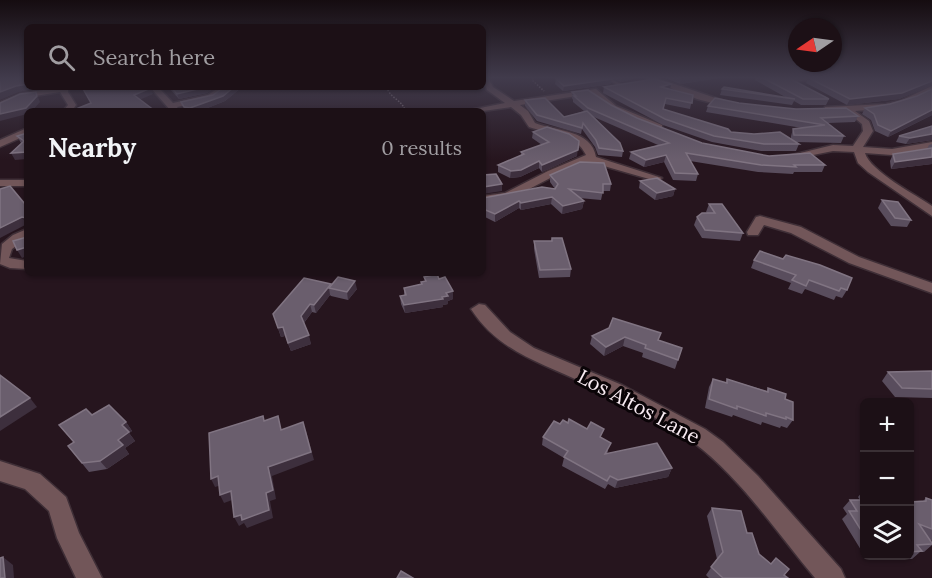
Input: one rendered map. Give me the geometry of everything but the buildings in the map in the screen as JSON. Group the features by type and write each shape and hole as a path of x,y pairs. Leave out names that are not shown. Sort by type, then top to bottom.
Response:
{"street":[{"path":"486,108 506,105"},
{"path":"513,105 525,113 532,125 567,134 580,141 590,151 590,159"},
{"path":"609,105 665,130"},
{"path":"736,105 741,106"},
{"path":"838,105 866,123 868,131 858,147 862,161 932,212"},
{"path":"816,110 895,105"},
{"path":"0,144 24,132"},
{"path":"785,157 833,148 892,152 932,145"},
{"path":"486,200 508,196 531,183 590,159 656,178"},
{"path":"0,183 24,183"},
{"path":"531,183 550,192"},
{"path":"753,232 760,220 790,228 854,260 932,288"},
{"path":"24,235 10,243 2,254 2,260 10,264 24,265"},
{"name":"Los Altos Lane","path":"479,309 499,334 515,347 600,383 691,431 710,444 738,471 832,578"},
{"path":"0,471 32,481 58,505 69,538 89,578"}]}
